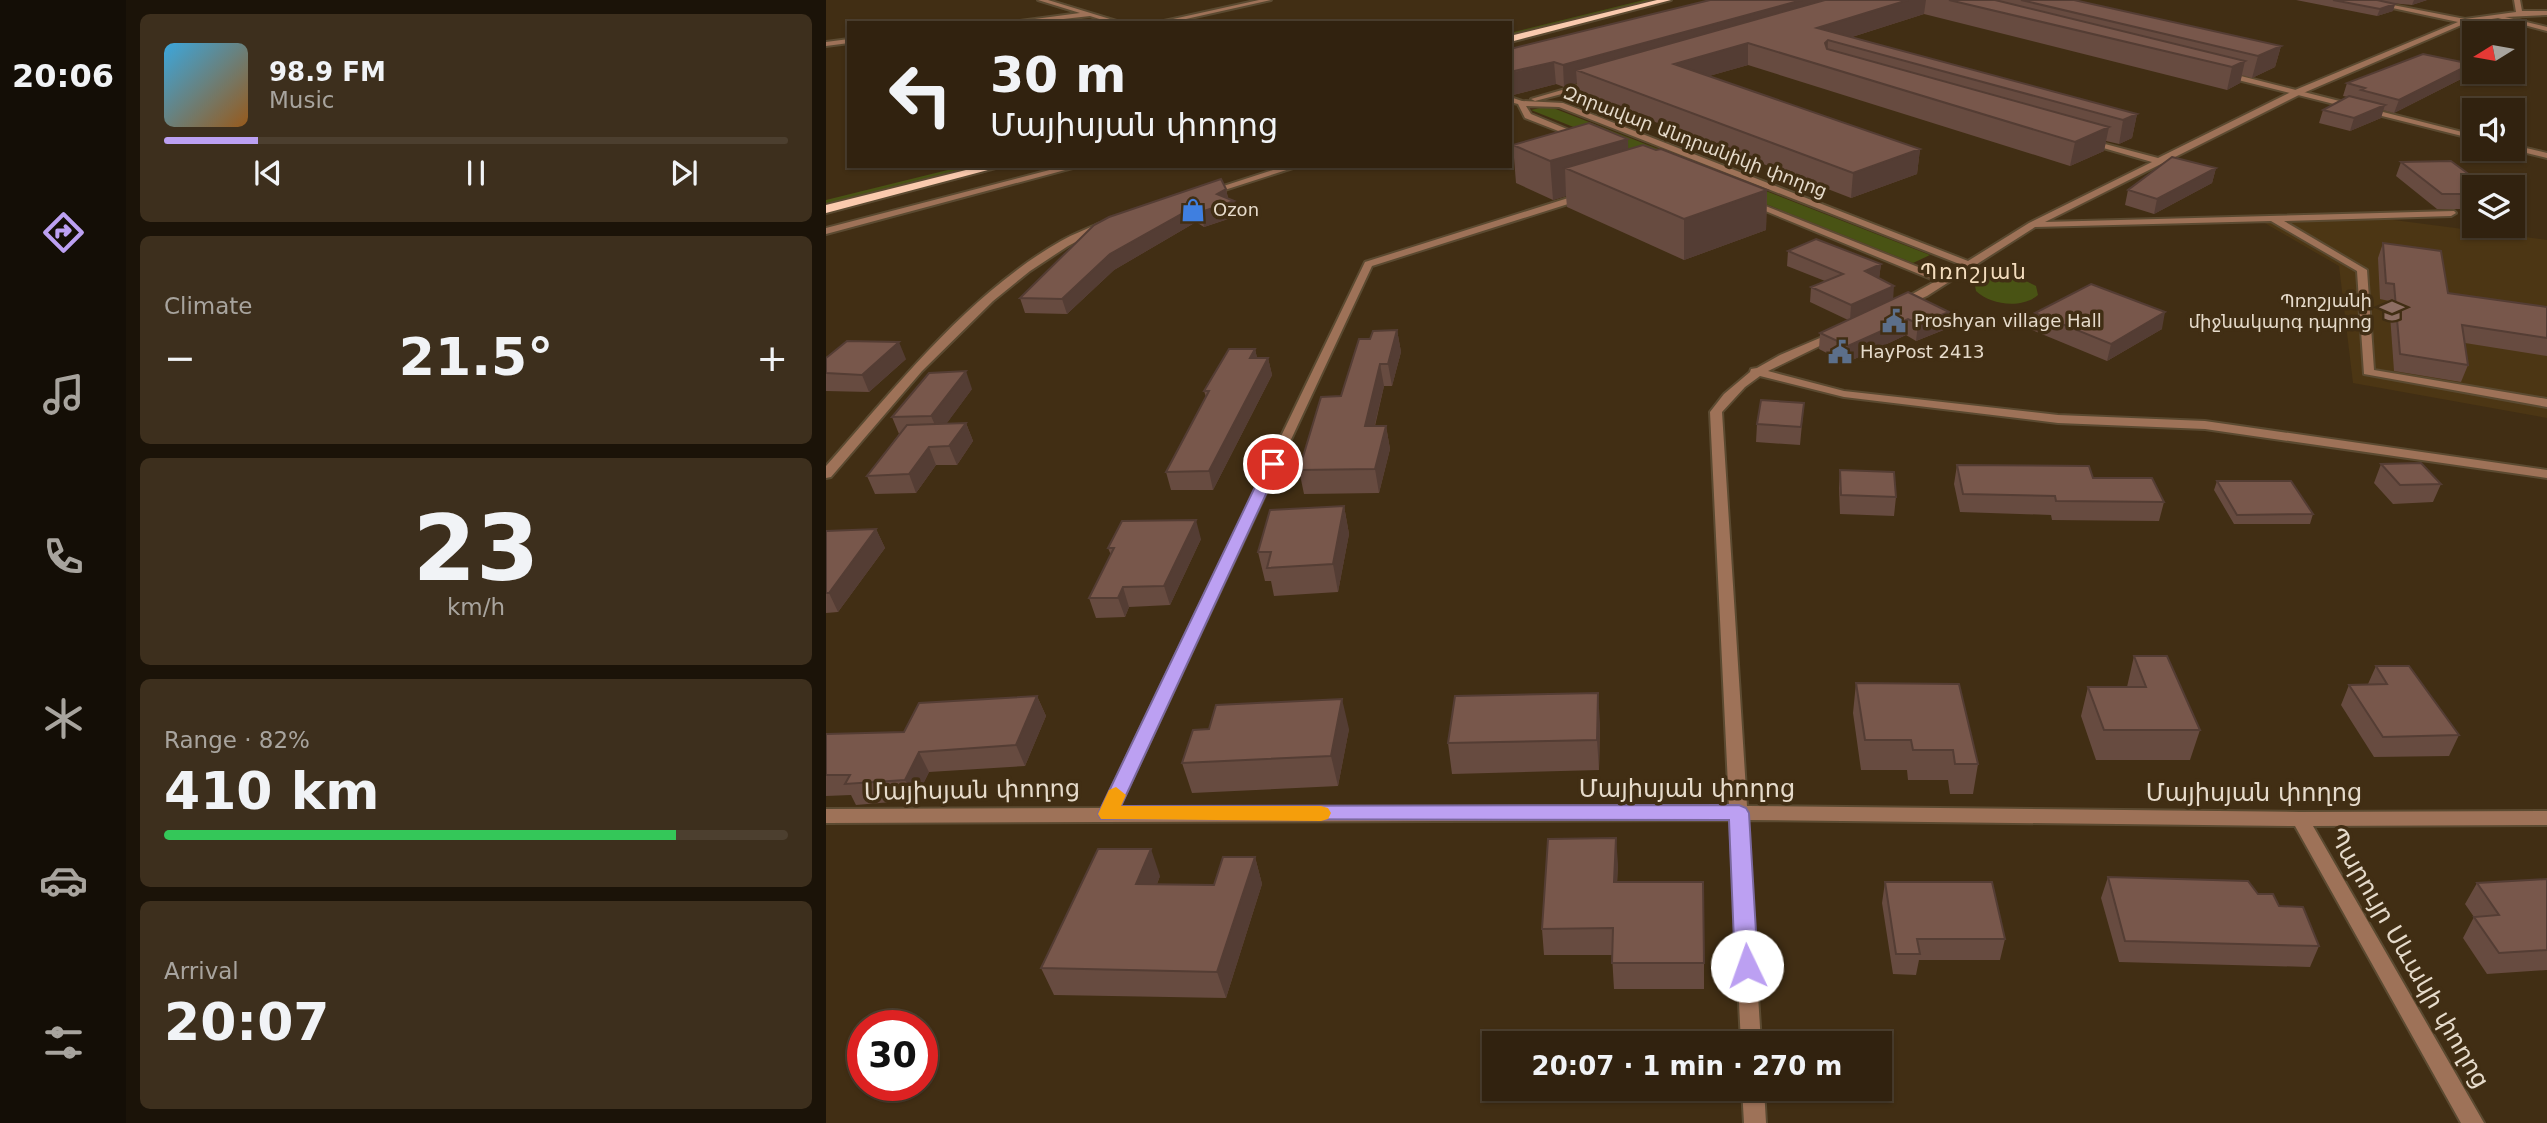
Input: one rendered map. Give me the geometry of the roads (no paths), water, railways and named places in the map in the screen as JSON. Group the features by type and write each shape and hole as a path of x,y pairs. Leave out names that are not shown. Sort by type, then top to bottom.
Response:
{"highway":[{"path":"1512,30 1633,0"},
{"path":"1512,39 1667,0"},
{"path":"826,196 942,168"},
{"path":"826,209 989,168"}],"street":[{"path":"1041,0 1114,21"},
{"path":"1168,21 1268,0"},
{"path":"2358,0 2465,21 2519,12 2547,13"},
{"path":"2517,0 2519,12"},
{"path":"1027,21 1092,14"},
{"path":"2490,15 2547,29"},
{"path":"1887,311 1923,294 1941,280 1970,265 2032,225 2158,161 2298,92 2462,22"},
{"path":"826,44 847,41"},
{"path":"2217,72 2462,134"},
{"path":"1512,105 1609,79"},
{"path":"1512,100 1521,103"},
{"name":"Զորավար Անդրանիկի փողոց","path":"1521,103 1528,116 1591,141"},
{"name":"Զորավար Անդրանիկի փողոց","path":"1521,103 1560,105 1970,265"},
{"path":"2079,138 2158,161"},
{"path":"2525,150 2547,156"},
{"path":"826,232 1068,168"},
{"path":"1196,196 1288,168"},
{"path":"1108,814 1368,264 1602,190"},
{"name":"Զորավար Անդրանիկի փողոց","path":"1742,200 1941,280"},
{"path":"2032,225 2451,214"},
{"path":"2272,218 2362,270 2368,372 2547,403"},
{"path":"826,474 892,399 997,291 1055,248 1111,223"},
{"path":"1750,1031 1716,412 1729,394 1755,371 1851,327"},
{"path":"1755,371 1844,394 2058,419 2205,425 2547,474"},
{"name":"Մայիսյան փողոց","path":"826,817 1739,813 2300,819 2547,818"},
{"name":"Պարույր Սևակի փողոց","path":"2300,819 2473,1123"},
{"path":"1754,1101 1755,1123"}],"place":[{"name":"Ozon","path":"1193,210"},
{"name":"Պռոշյանի միջնակարգ դպրոց","path":"2392,311"},
{"name":"Proshyan village Hall","path":"1894,321"},
{"name":"HayPost 2413","path":"1840,352"}],"district":[{"name":"Պռոշյան","path":"1974,272"}]}
